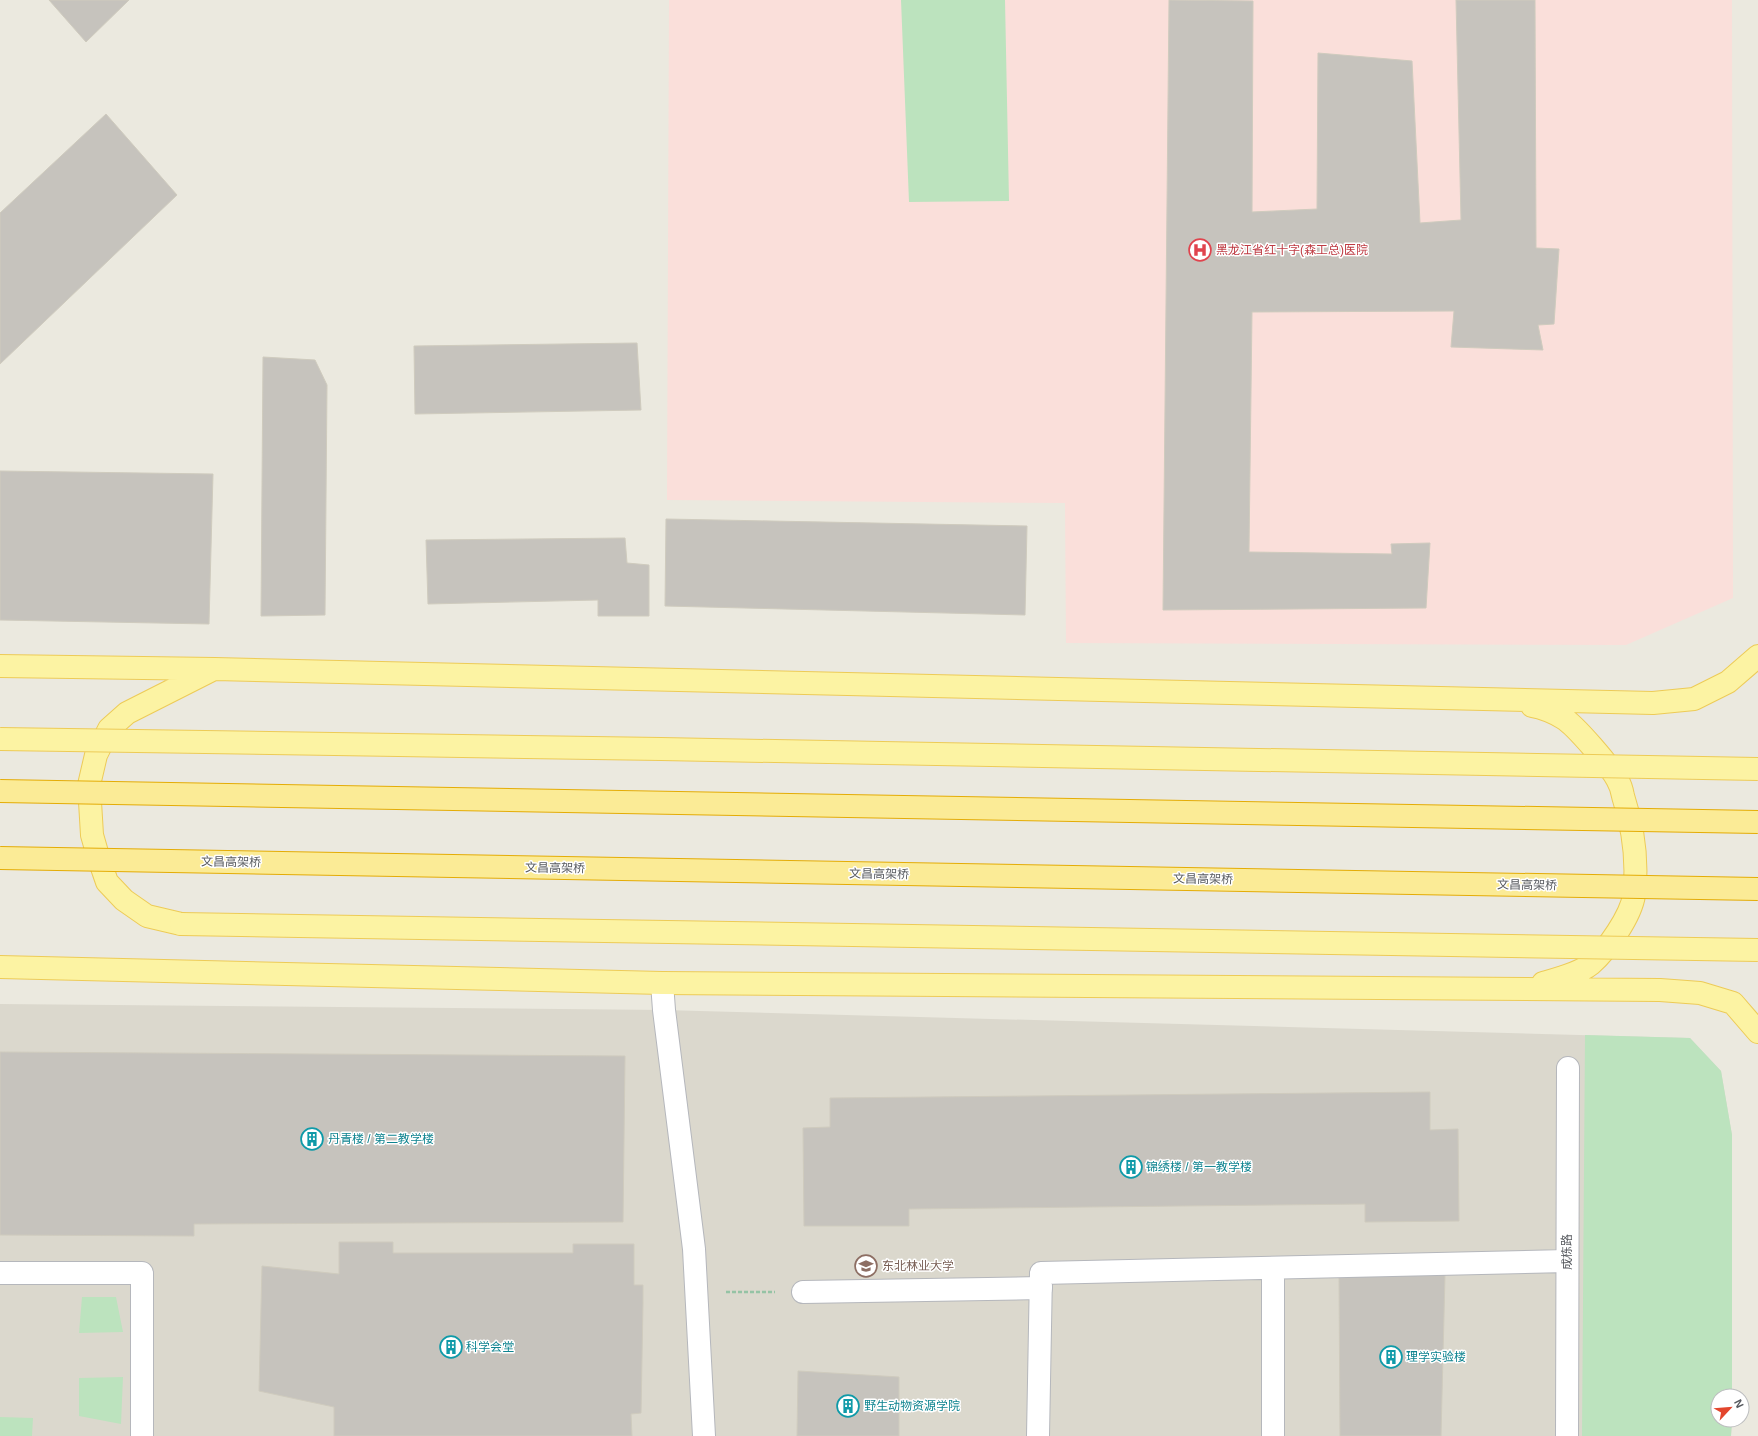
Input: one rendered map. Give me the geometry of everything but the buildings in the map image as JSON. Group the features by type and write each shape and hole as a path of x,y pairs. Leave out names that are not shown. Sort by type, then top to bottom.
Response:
{"highway":[{"path":"0,791 1758,822"},
{"name":"文昌高架桥","path":"0,858 1758,889"}],"main road":[{"path":"0,666 215,669 1653,703 1694,699 1728,682 1758,656"},
{"path":"215,669 127,713 109,729 96,755 89,785 92,835 107,882 124,900 147,916 181,924 1758,950"},
{"path":"1509,700 1544,709 1564,719 1592,747 1618,779 1628,811 1635,856 1634,896 1624,922 1611,941 1590,964 1564,977 1525,988"},
{"path":"0,739 1758,769"},
{"path":"0,967 662,983 1660,990 1700,993 1733,1003 1758,1032"}],"street":[{"path":"662,983 664,1010 694,1249 704,1436"},
{"name":"成栋路","path":"1567,1436 1568,1068"},
{"path":"1038,1436 1041,1273 1273,1269 1567,1261"},
{"path":"1273,1269 1273,1436"},
{"path":"0,1273 142,1273 142,1436"},
{"path":"803,1292 1041,1288"}],"path":[{"path":"696,1292 803,1292"}],"shaded area":[{"name":"黑龙江省红十字(森工总)医院","path":"669,0 1732,0 1733,598 1626,645 1066,643 1065,503 667,500"},
{"name":"东北林业大学","path":"0,1004 664,1010 1690,1038 1721,1071 1732,1135 1732,1388 1710,1388 1710,1428 1732,1428 1731,1436 0,1436"}],"green space":[{"path":"901,0 1005,0 1009,201 909,202"},
{"path":"1585,1035 1690,1038 1721,1071 1732,1135 1732,1388 1710,1388 1710,1428 1732,1428 1731,1436 1582,1436"},
{"path":"82,1297 116,1297 123,1332 79,1333"},
{"path":"123,1377 121,1424 79,1416 79,1378"},
{"path":"0,1417 33,1418 32,1436 0,1436"}],"place":[{"name":"黑龙江省红十字(森工总)医院","path":"1200,250"},
{"name":"丹青楼 / 第二教学楼","path":"312,1139"},
{"name":"锦绣楼 / 第一教学楼","path":"1131,1167"},
{"name":"东北林业大学","path":"866,1266"},
{"name":"科学会堂","path":"451,1347"},
{"name":"理学实验楼","path":"1391,1357"},
{"name":"野生动物资源学院","path":"848,1406"}]}
